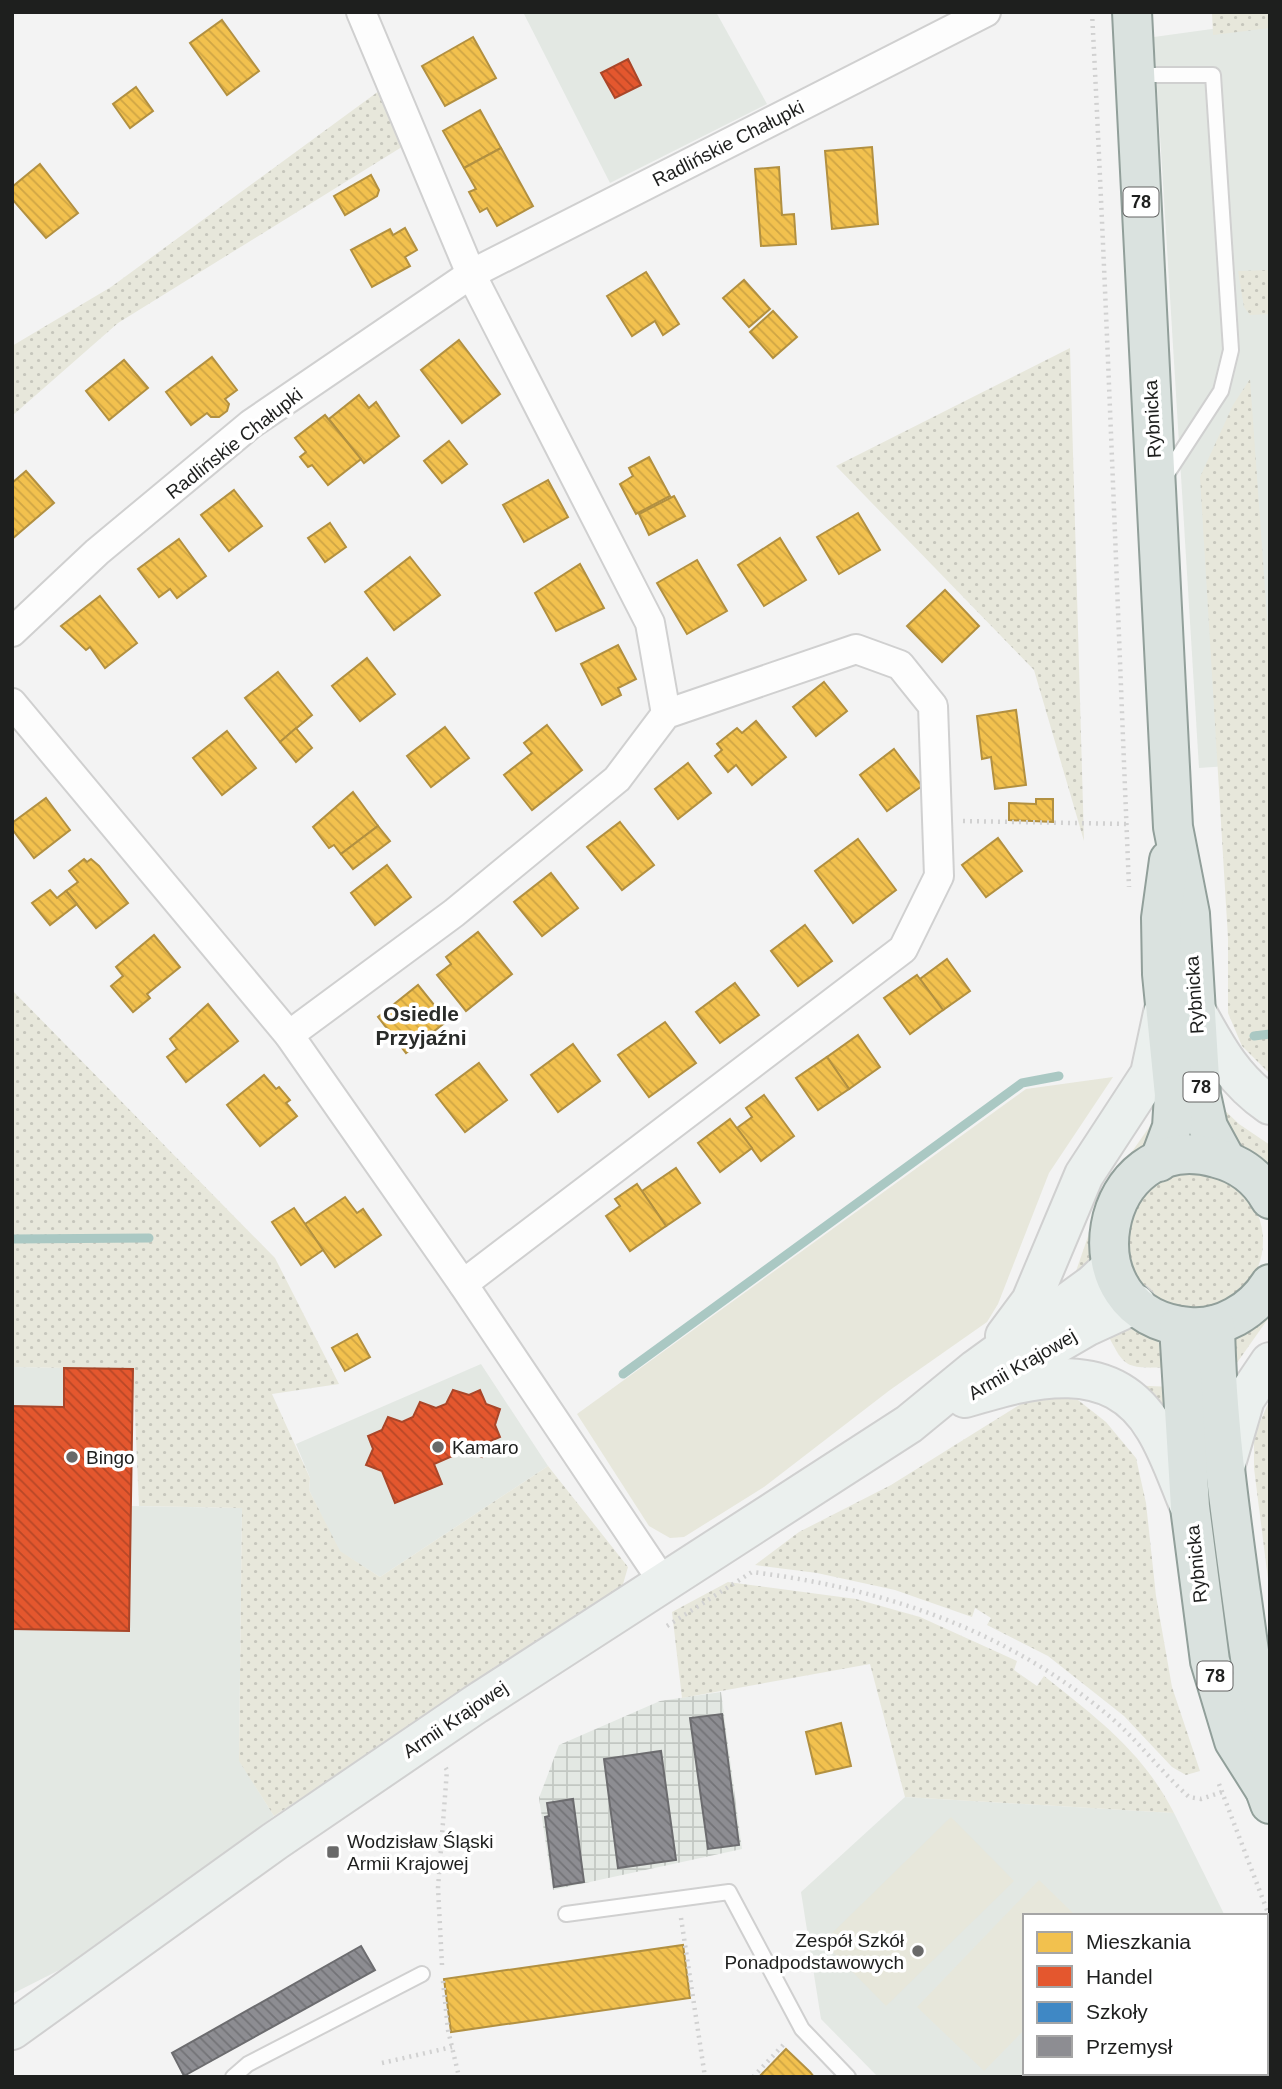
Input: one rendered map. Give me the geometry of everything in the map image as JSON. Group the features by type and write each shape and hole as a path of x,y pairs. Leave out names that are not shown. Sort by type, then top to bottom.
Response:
{"main road":[{"name":"Rybnicka","path":"1132,12 1173,827 1190,915 1179,1010 1172,1127 1158,1161"},
{"name":"Rybnicka","path":"1179,1010 1208,1126 1226,1160"},
{"path":"971,1383 1031,1301 1084,1175 1150,1074 1179,1010 1243,1084 1270,1105"},
{"name":"78","path":"1197,1326 1156,1318 1136,1304 1121,1287 1111,1267 1107,1241 1116,1204 1136,1177 1158,1161 1187,1154 1226,1160 1248,1173 1269,1196"},
{"name":"Armii Krajowej","path":"12,2030 275,1841 663,1582 971,1383 1111,1267"},
{"path":"1197,1326 1247,1310 1270,1284"},
{"name":"Armii Krajowej","path":"971,1383 1136,1304"},
{"name":"Rybnicka","path":"1197,1326 1225,1467 1250,1661 1266,1744 1267,1797"},
{"name":"Rybnicka","path":"1197,1326 1190,1507 1210,1661 1234,1741 1267,1797"},
{"path":"1225,1467 1245,1399 1270,1362"},
{"path":"971,1383 1051,1376 1087,1380 1128,1400 1148,1419 1190,1507"}],"street":[{"path":"362,12 471,274 650,623 666,715"},
{"name":"Radlińskie Chałupki","path":"12,632 97,552 251,424 471,274 986,12"},
{"path":"289,1035 454,912 617,779 666,715 856,649 901,665 933,706 939,876 903,949 463,1284"},
{"path":"12,703 289,1035 463,1284 663,1582"}],"lane":[{"path":"1135,75 1213,75 1231,350 1221,391 1156,490"},
{"path":"566,1914 729,1892 802,2029 848,2077"},
{"path":"233,2077 247,2064 422,1974"}],"path":[{"path":"1092,12 1111,396 1114,564 1129,890"},
{"path":"937,820 1126,824"},
{"path":"667,1626 752,1572 869,1592 940,1615 999,1641 1049,1671 1103,1710 1189,1797 1201,1799 1222,1792"},
{"path":"438,1756 447,1770 438,1888 440,1949 452,2047 459,2077"},
{"path":"682,1925 705,2077"},
{"path":"753,2077 793,2035"},
{"path":"382,2063 452,2047"}],"shaded area":[{"path":"523,12 716,12 767,104 610,183"},
{"path":"1212,12 1270,12 1270,28 1213,35"},
{"path":"1270,21 1270,763 1199,768 1154,37"},
{"path":"383,88 405,145 118,323 12,416 12,346 111,287"},
{"path":"1270,270 1270,314 1250,315 1244,307 1238,271"},
{"path":"1070,348 1084,841 1034,670 836,466"},
{"path":"1250,379 1270,659 1270,1074 1242,1046 1228,1013 1228,938 1200,477 1233,405"},
{"path":"12,990 275,1258 339,1384 272,1394 310,1478 309,1490 340,1551 380,1577 548,1466 628,1567 621,1591 274,1816 239,1761 242,1508 139,1506 133,1369 12,1367"},
{"path":"1113,1077 1049,1173 998,1304 987,1322 890,1390 764,1487 684,1537 670,1538 649,1526 577,1414 1026,1089"},
{"path":"1217,1103 1239,1124 1270,1145 1270,1176 1236,1151"},
{"path":"1164,1106 1092,1260 1074,1277 1103,1193"},
{"path":"1194,1172 1220,1178 1243,1192 1257,1215 1263,1241 1257,1267 1243,1290 1220,1304 1194,1310 1168,1304 1145,1290 1131,1267 1125,1241 1131,1215 1145,1192 1168,1178"},
{"path":"1270,1304 1270,1316 1234,1367 1231,1342"},
{"path":"1123,1324 1142,1329 1154,1337 1171,1368 1135,1366 1123,1360 1105,1329"},
{"path":"481,1364 548,1466 380,1577 339,1551 309,1490 310,1478 296,1444"},
{"path":"12,1367 133,1369 131,1506 242,1508 239,1760 274,1816 93,1953 12,1994"},
{"path":"1126,1385 1173,1387 1176,1436"},
{"path":"1055,1397 1078,1400 1106,1422 1136,1458 1146,1503 1156,1596 1172,1687 1200,1771 1186,1775 1172,1767 1124,1716 1048,1656 987,1625 991,1618 975,1608 972,1617 895,1590 817,1573 755,1565 799,1532 891,1485 1021,1404"},
{"path":"1270,1399 1270,1595 1254,1468 1254,1436"},
{"path":"728,1582 856,1599 920,1617 1017,1661 1014,1670 1037,1686 1044,1676 1117,1737 1148,1772 1174,1813 905,1797 870,1664 682,1698 672,1612"},
{"path":"721,1692 742,1849 553,1890 539,1798 559,1745 660,1701"},
{"name":"Zespół Szkół Ponadpodstawowych","path":"905,1797 1174,1813 1224,1914 1023,1914 1023,2075 1268,2075 1268,1990 1270,2077 878,2077 821,2019 801,1892"},
{"path":"951,1817 1014,1881 886,2006 823,1942"},
{"path":"1039,1880 1074,1914 1023,1914 1023,2031 984,2071 917,2007"}],"building: Mieszkania":[{"path":"222,20 259,71 227,95 190,43"},
{"path":"473,37 496,78 445,106 422,66"},
{"path":"136,87 153,111 130,128 113,104"},
{"path":"480,110 501,148 464,168 443,131"},
{"path":"872,147 878,224 832,229 825,151"},
{"path":"501,148 533,206 497,226 487,208 480,212 469,192 476,189 464,168"},
{"path":"40,164 78,213 46,238 12,199 12,187"},
{"path":"779,167 782,215 794,214 796,244 761,246 755,169"},
{"path":"371,175 379,190 377,196 345,215 334,196"},
{"path":"405,228 417,250 405,257 410,266 372,287 351,250 390,229 393,235"},
{"path":"646,272 679,324 663,335 655,321 632,336 607,296"},
{"path":"744,280 770,309 749,327 723,298"},
{"path":"773,311 797,337 773,358 750,332"},
{"path":"459,340 500,394 462,423 421,370"},
{"path":"212,357 237,390 225,399 229,404 227,411 219,417 211,417 207,413 191,425 166,392"},
{"path":"124,360 148,388 109,420 86,391"},
{"path":"359,395 369,408 376,402 399,436 364,463 329,419"},
{"path":"325,415 361,459 328,485 312,465 308,467 300,457 306,452 295,438"},
{"path":"449,441 467,464 442,483 424,461"},
{"path":"649,457 670,496 636,514 620,484 633,476 629,468"},
{"path":"26,471 54,503 12,539 12,483"},
{"path":"548,480 568,517 524,542 503,505"},
{"path":"234,490 262,526 229,551 201,515"},
{"path":"674,496 685,516 649,535 639,514"},
{"path":"858,513 880,550 839,574 817,537"},
{"path":"330,523 346,547 325,562 308,538"},
{"path":"780,538 806,580 764,606 738,565"},
{"path":"179,539 206,576 177,598 170,589 159,597 138,569"},
{"path":"410,557 440,595 394,630 365,592"},
{"path":"697,560 727,611 687,634 657,583"},
{"path":"580,564 604,608 556,631 535,593"},
{"path":"945,590 979,626 942,662 907,626"},
{"path":"100,596 137,643 105,668 90,647 86,650 61,626"},
{"path":"618,645 636,679 618,688 621,695 602,705 581,664"},
{"path":"367,658 395,694 360,721 332,686"},
{"path":"278,672 312,715 280,742 245,698"},
{"path":"824,682 847,711 816,736 793,707"},
{"path":"1016,710 1026,785 995,789 991,757 982,759 977,716"},
{"path":"756,721 786,757 752,785 736,765 728,772 715,756 722,750 717,744 737,728 742,733"},
{"path":"547,725 582,770 532,810 504,775 532,753 524,743"},
{"path":"445,727 469,758 431,787 407,756"},
{"path":"296,728 312,748 296,762 280,742"},
{"path":"227,731 256,768 222,795 193,758"},
{"path":"894,749 922,786 887,811 860,775"},
{"path":"688,763 711,793 678,819 655,789"},
{"path":"353,792 378,826 341,854 334,845 329,848 313,827"},
{"path":"46,798 70,830 34,858 12,829 12,823"},
{"path":"1036,799 1053,799 1053,822 1009,820 1009,803 1036,804"},
{"path":"620,822 654,865 622,890 587,847"},
{"path":"378,826 390,841 353,869 341,854"},
{"path":"998,838 1022,871 986,897 962,865"},
{"path":"858,839 896,890 853,923 815,871"},
{"path":"84,859 87,862 91,859 99,866 128,903 96,928 66,891 78,882 69,871"},
{"path":"387,865 411,897 375,925 351,893"},
{"path":"551,873 578,908 542,936 514,902"},
{"path":"50,890 57,898 66,891 77,904 50,925 32,903"},
{"path":"805,925 832,961 798,986 771,951"},
{"path":"478,932 512,974 466,1011 437,975 451,964 446,957"},
{"path":"154,935 180,967 147,994 150,998 133,1012 111,986 123,976 116,967"},
{"path":"947,959 970,991 943,1010 920,979"},
{"path":"917,975 943,1010 910,1034 884,998"},
{"path":"735,983 759,1015 720,1043 696,1012"},
{"path":"418,985 447,1021 406,1053 378,1017"},
{"path":"208,1004 238,1041 186,1082 167,1057 177,1049 170,1039"},
{"path":"665,1022 696,1063 649,1097 618,1055"},
{"path":"858,1035 880,1067 849,1089 827,1057"},
{"path":"573,1044 600,1081 558,1112 531,1075"},
{"path":"827,1057 849,1089 818,1110 796,1078"},
{"path":"479,1063 507,1100 465,1132 436,1095"},
{"path":"264,1075 290,1100 286,1103 297,1116 260,1146 227,1105"},
{"path":"764,1095 794,1136 761,1161 737,1128 752,1117 746,1108"},
{"path":"730,1119 752,1148 720,1172 698,1143"},
{"path":"676,1168 700,1203 666,1226 642,1191"},
{"path":"637,1184 666,1226 630,1251 606,1216 620,1206 615,1199"},
{"path":"345,1197 357,1213 363,1209 381,1235 335,1267 305,1224"},
{"path":"294,1208 323,1250 301,1265 272,1222"},
{"path":"357,1334 370,1357 345,1371 332,1348"},
{"path":"841,1723 851,1766 816,1774 806,1732"},
{"path":"683,1945 690,1998 451,2032 444,1979"},
{"path":"786,2049 810,2072 814,2077 759,2077"}],"building: Handel":[{"path":"628,59 641,85 615,98 601,73"},
{"name":"Bingo","path":"64,1368 133,1369 129,1631 12,1629 12,1406 64,1407"},
{"path":"453,1390 469,1395 480,1390 486,1404 500,1409 495,1425 500,1437 488,1442 482,1457 466,1450 434,1464 442,1484 395,1503 382,1471 366,1465 373,1449 368,1436 382,1430 388,1417 402,1422 413,1417 420,1402 436,1408 446,1404"}],"building: Szkoły":[{"path":"1066,2075 1067,2077 1027,2077"},
{"path":"1070,2075 1148,2075 1146,2077 1069,2077"}],"building: Przemysł":[{"path":"722,1714 739,1845 708,1849 690,1718"},
{"path":"661,1751 676,1860 618,1868 604,1759"},
{"path":"573,1799 584,1882 554,1887 545,1817 549,1816 547,1803"},
{"path":"361,1946 375,1970 184,2076 172,2053"}],"waterway":[{"path":"1254,1036 1270,1034"},
{"path":"623,1374 1022,1083 1059,1076"},
{"path":"12,1239 149,1238"}],"place":[{"name":"Kamaro","path":"438,1447"},
{"name":"Bingo","path":"72,1457"},
{"name":"Wodzisław Śląski Armii Krajowej","path":"333,1852"},
{"name":"Zespół Szkół Ponadpodstawowych","path":"918,1951"}],"district":[{"name":"Osiedle Przyjaźni","path":"421,1026"}]}
